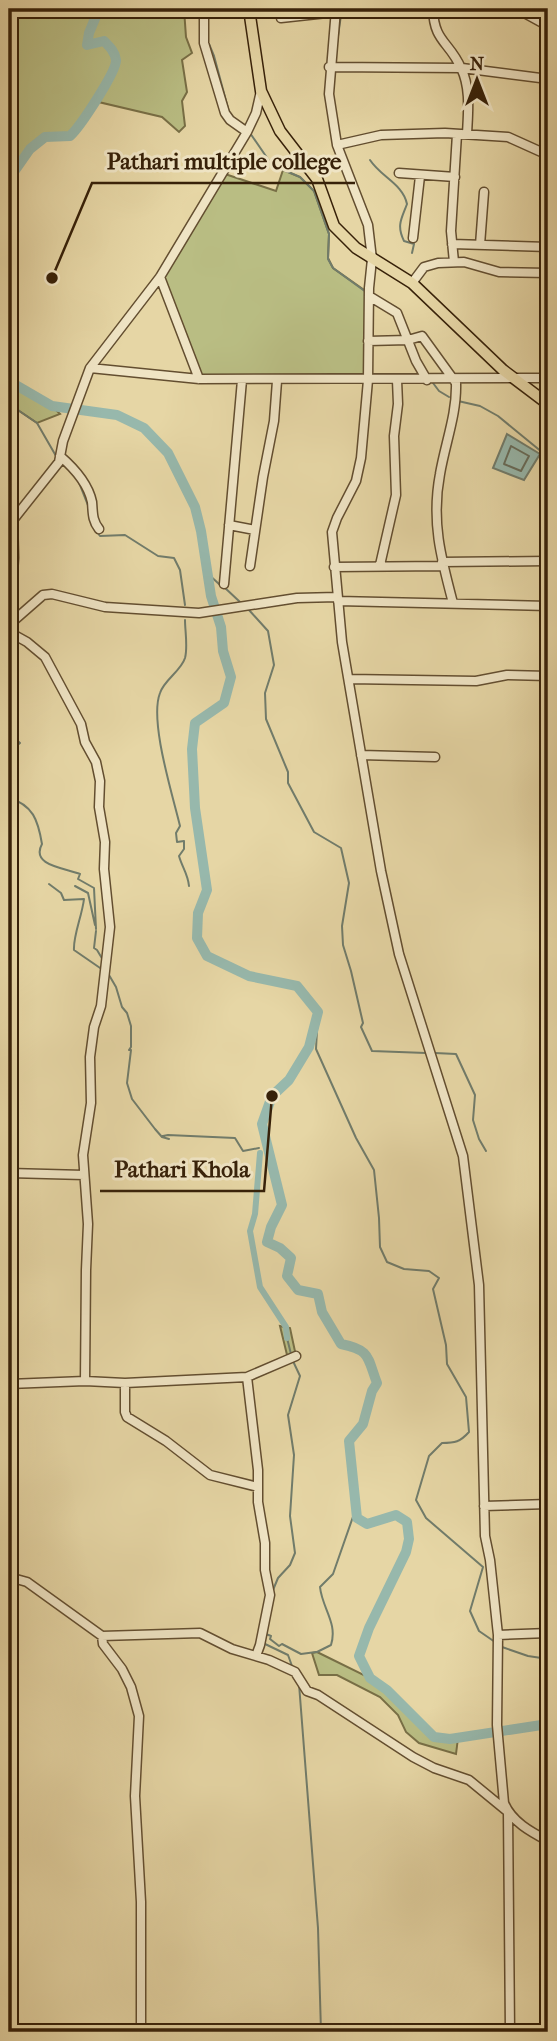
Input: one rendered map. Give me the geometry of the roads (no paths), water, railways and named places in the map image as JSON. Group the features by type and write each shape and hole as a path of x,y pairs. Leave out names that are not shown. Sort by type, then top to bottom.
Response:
{"main road":[{"path":"249,9 261,91 280,131 317,179 334,226 342,236 372,259 412,283 503,370 548,404"}],"street":[{"path":"204,9 204,43 225,113 247,132"},
{"path":"433,9 437,34 462,68 468,97 467,134"},
{"path":"517,9 548,26"},
{"path":"281,18 336,10 329,66 329,94 337,145 368,225 372,259 368,380 359,471 332,532 334,567 360,755 399,954 463,1156 480,1285 485,1536 498,1635 497,1725 508,1812 510,2032"},
{"path":"329,66 462,68 548,79"},
{"path":"10,629 11,520 48,478 60,456 71,416 90,368 160,277 247,132 256,113 261,91"},
{"path":"454,262 452,244 457,134"},
{"path":"337,145 381,135 467,134 508,137 548,155"},
{"path":"399,173 455,177"},
{"path":"413,239 420,176"},
{"path":"480,245 484,192"},
{"path":"452,244 548,247"},
{"path":"412,283 428,265 454,262 464,262 499,272 548,273"},
{"path":"160,277 199,379"},
{"path":"369,292 397,313 427,380"},
{"path":"368,341 408,340 422,336 454,379 456,386 452,420 439,478 437,531 442,564 453,603"},
{"path":"90,368 199,379 277,381 548,378"},
{"path":"224,584 242,380"},
{"path":"380,565 396,495 394,436 398,404 397,380"},
{"path":"250,566 274,421 277,381"},
{"path":"60,456 77,471 86,486 92,502 93,522 99,529"},
{"path":"229,525 255,530"},
{"path":"334,567 548,561"},
{"path":"10,629 43,595 52,594 104,607 199,613 297,598 548,606"},
{"path":"10,629 45,657 81,724 85,742 96,762 100,782 99,807 105,842 104,869 110,927 101,1006 94,1027 90,1056 91,1103 83,1155 89,1224 85,1381"},
{"path":"349,679 465,682 507,675 548,676"},
{"path":"360,755 435,757"},
{"path":"9,1173 84,1175"},
{"path":"9,1384 85,1381 125,1383 247,1377 296,1356"},
{"path":"247,1377 258,1470 258,1502 265,1543 265,1570 270,1595 256,1656"},
{"path":"125,1383 124,1412 127,1417 166,1441 210,1475 258,1487"},
{"path":"484,1506 548,1504"},
{"path":"9,1577 27,1582 102,1636 200,1633 232,1649 295,1672 307,1691 318,1695 413,1757 434,1768 469,1780 519,1823 548,1841"},
{"path":"498,1635 548,1633"},
{"path":"102,1636 103,1644 122,1669 131,1687 139,1716 135,1796 141,1902 141,2032"}],"water":[{"path":"507,434 540,454 524,480 493,468"}],"waterway":[{"path":"9,179 30,149 45,137 70,136 105,87 115,66 115,54 104,41 87,45 99,9"},
{"path":"336,50 341,15"},
{"path":"209,44 229,112"},
{"path":"266,91 271,102"},
{"path":"250,133 272,165 300,177 314,191 329,234 328,259 333,268 366,292"},
{"path":"305,157 321,177"},
{"path":"370,160 405,197 407,204 400,230 404,241 414,244 412,253"},
{"path":"384,301 397,308"},
{"path":"9,381 52,406 117,415 144,428 168,453 195,507 211,596 221,627 223,651 231,677 224,703 195,723 192,749 195,808 207,890 198,913 197,938 207,956 249,976 297,986 318,1012 309,1047 289,1080 272,1096 262,1124 282,1205 267,1242 280,1248 291,1258 287,1276 298,1290 318,1294 322,1312 341,1344 363,1352 377,1383 372,1391 363,1424 349,1441 357,1518 367,1524 396,1515 407,1522 409,1539 406,1552 369,1628 359,1656 370,1678 387,1690 434,1737 450,1739 548,1724"},
{"path":"433,383 449,397"},
{"path":"458,401 480,406 498,416 548,457"},
{"path":"9,404 37,423 56,456"},
{"path":"78,480 89,508"},
{"path":"9,530 10,542"},
{"path":"97,532 100,536 125,535 158,556 174,558 180,570 185,605"},
{"path":"207,573 219,584"},
{"path":"224,587 240,602"},
{"path":"249,610 268,631 274,665 265,693 266,719 288,772 288,783 314,832 341,848 349,883 342,926 343,945 363,1023 361,1027 372,1051 426,1053"},
{"path":"185,620 185,658 165,684 157,706 163,759 180,826 176,833 177,842 184,841 184,849 179,856 189,886"},
{"path":"9,676 12,690 10,713 17,719 9,727 12,730 10,734 20,743 9,752"},
{"path":"9,798 24,805 33,815 42,844 41,857 45,862 80,874 78,879 94,888 96,929"},
{"path":"49,884 61,893 64,900 84,899 74,950 103,970"},
{"path":"75,886 88,893 95,925"},
{"path":"96,931 94,948 103,960"},
{"path":"109,975 131,1026 127,1083 132,1099 162,1137 169,1139"},
{"path":"318,1012 316,1049 356,1138 374,1170 380,1247 387,1262 404,1269 429,1271 439,1278 433,1289 446,1345 447,1364 466,1397 469,1432 457,1441 442,1443 429,1456 416,1500 426,1518 483,1567 470,1611 479,1631 495,1642"},
{"path":"435,1053 456,1054 475,1095 473,1120 486,1151"},
{"path":"163,1136 235,1138 243,1151 259,1148"},
{"path":"260,1153 255,1214 250,1231 260,1287 286,1327 287,1338"},
{"path":"287,1338 291,1354"},
{"path":"273,1590 295,1553 290,1516 294,1455 288,1415 300,1376 292,1359"},
{"path":"317,1652 331,1645 333,1637 320,1587 333,1574 355,1511"},
{"path":"266,1634 279,1646 282,1644 301,1654 316,1652"},
{"path":"263,1643 288,1655 292,1666"},
{"path":"502,1647 528,1656 548,1659"},
{"path":"299,1684 318,1928 321,2032"}],"place":[{"name":"Pathari multiple college","path":"52,278"},
{"name":"Pathari Khola","path":"272,1096"}]}
